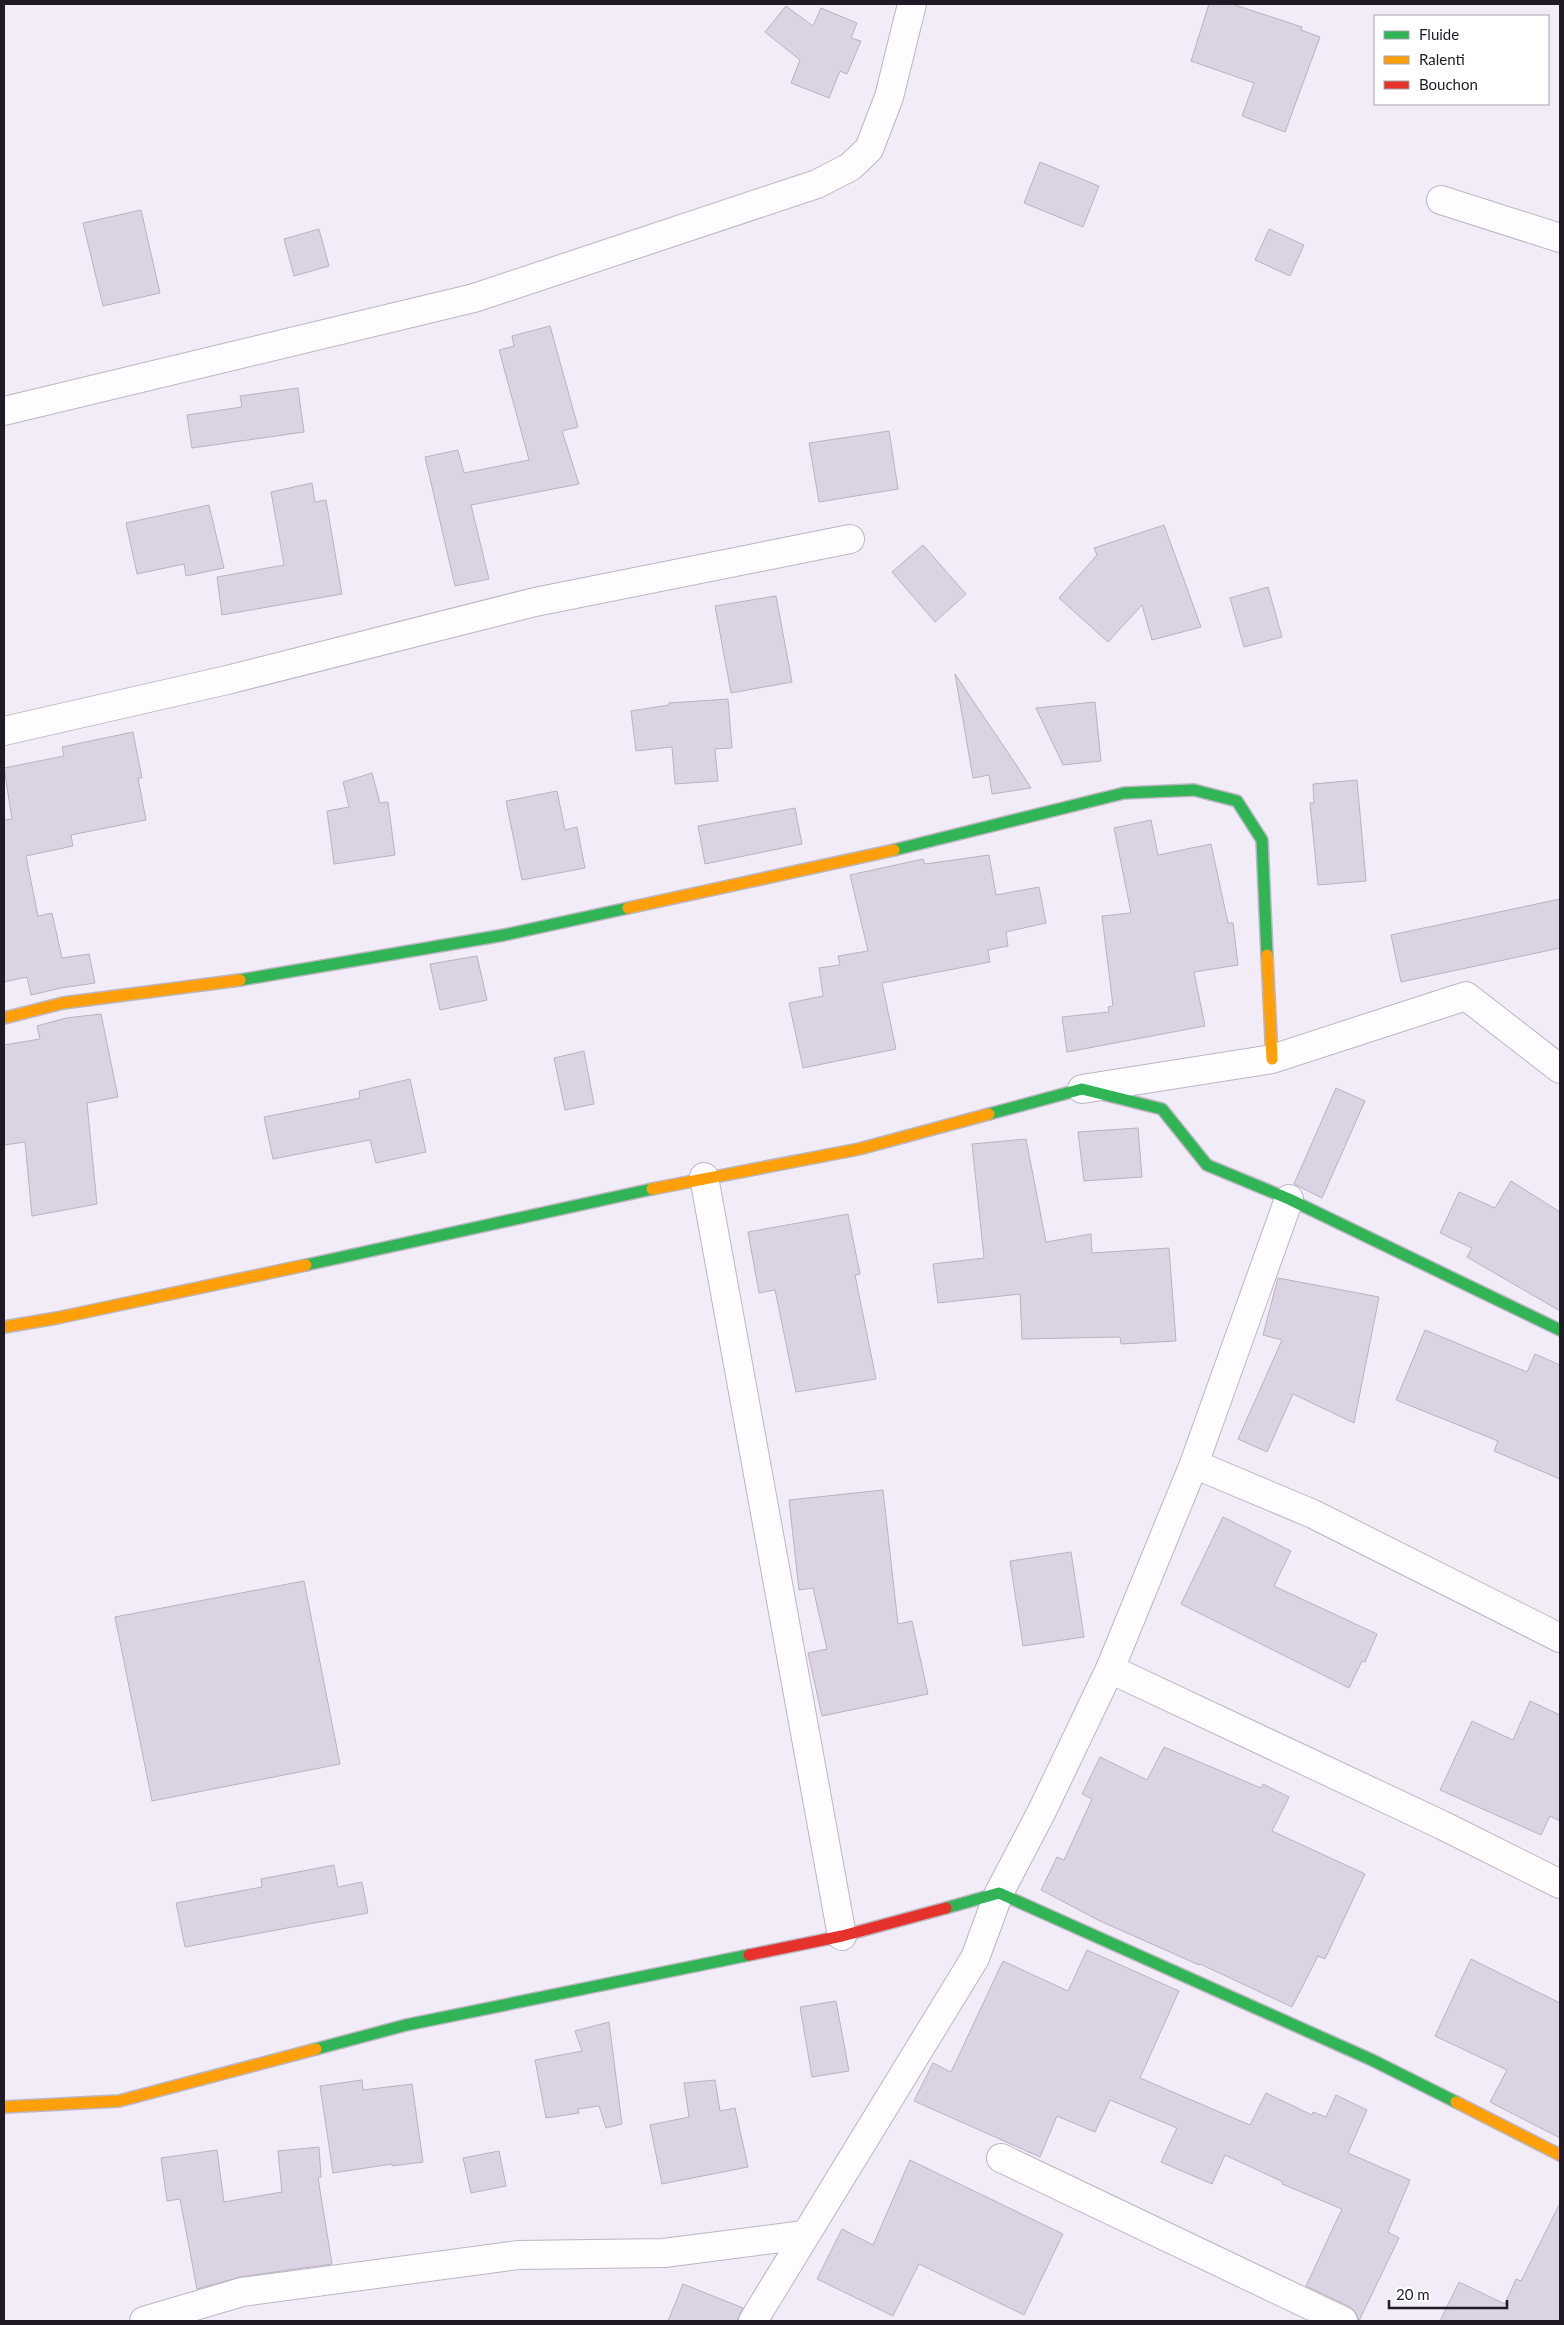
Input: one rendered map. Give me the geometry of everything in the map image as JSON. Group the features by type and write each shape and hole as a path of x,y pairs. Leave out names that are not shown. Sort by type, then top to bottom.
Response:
{"street":[{"path":"4,411 474,298 817,184 850,167 869,149 889,97 912,4"},
{"path":"1441,200 1560,238"},
{"path":"4,732 227,680 535,602 850,539"},
{"path":"4,1018 63,1003 260,978 504,935 901,848 1124,793 1194,790 1237,801 1262,840 1272,1059"},
{"path":"4,1327 57,1318 428,1240 704,1177 859,1149 1082,1089 1272,1059 1466,996 1560,1069"},
{"path":"1082,1089 1162,1109 1207,1165 1289,1199 1560,1330"},
{"path":"704,1177 842,1936"},
{"path":"755,2320 804,2235 975,1958 999,1892 1041,1813 1110,1669 1194,1464 1289,1199"},
{"path":"1194,1464 1313,1514 1560,1638"},
{"path":"1110,1669 1442,1825 1560,1884"},
{"path":"4,2107 119,2101 406,2025 842,1936 999,1892 1372,2060 1560,2155"},
{"path":"1001,2158 1343,2321"},
{"path":"144,2321 242,2292 518,2255 664,2253 804,2235"}],"building":[{"path":"1209,4 1232,4 1302,27 1301,30 1320,37 1285,132 1242,116 1254,83 1191,61"},
{"path":"786,6 813,26 821,8 857,23 851,38 861,41 847,74 840,71 829,98 791,83 800,60 765,32"},
{"path":"1040,162 1099,186 1083,227 1024,203"},
{"path":"141,210 160,293 103,306 83,223"},
{"path":"319,229 329,266 294,276 284,239"},
{"path":"1269,229 1304,245 1290,276 1255,260"},
{"path":"550,326 578,427 562,431 579,484 471,505 489,579 455,586 425,457 458,450 464,473 529,460 499,350 514,346 512,336"},
{"path":"298,388 304,432 192,448 187,415 242,407 240,396"},
{"path":"889,431 898,489 819,502 809,443"},
{"path":"312,483 315,502 326,500 342,594 222,615 217,577 284,565 271,492"},
{"path":"209,505 224,568 186,576 184,564 137,574 126,523"},
{"path":"1164,525 1201,627 1152,640 1142,605 1108,642 1059,598 1097,555 1094,548"},
{"path":"923,545 966,594 935,622 892,572"},
{"path":"1268,587 1282,637 1244,647 1230,598"},
{"path":"776,596 792,682 731,693 715,606"},
{"path":"955,674 1031,788 992,794 989,775 973,778"},
{"path":"728,699 732,748 715,749 718,781 675,784 672,747 636,751 631,711 669,705 669,703"},
{"path":"1095,702 1101,761 1063,765 1036,708"},
{"path":"133,732 142,778 138,778 146,820 71,835 73,846 26,856 38,916 52,913 62,958 89,954 95,983 31,995 27,977 4,982 4,820 12,819 4,768 64,756 62,747"},
{"path":"372,773 380,803 388,802 395,855 334,864 327,811 349,807 343,782"},
{"path":"1357,780 1366,881 1318,885 1310,803 1314,803 1313,784"},
{"path":"557,791 565,830 577,827 585,868 522,880 506,801"},
{"path":"795,808 802,844 705,864 698,826"},
{"path":"1151,820 1158,855 1211,844 1228,923 1233,923 1238,965 1194,972 1205,1026 1067,1052 1062,1017 1109,1012 1108,1007 1113,1006 1102,916 1131,913 1114,828"},
{"path":"989,855 996,895 1039,887 1046,923 1006,932 1008,946 988,950 990,962 882,983 896,1049 803,1068 789,1003 823,996 819,968 840,965 838,956 868,951 850,875 923,859 925,864"},
{"path":"1560,899 1560,948 1401,982 1391,935"},
{"path":"477,956 487,1000 440,1010 430,964"},
{"path":"101,1014 118,1097 87,1103 97,1204 32,1216 25,1142 4,1145 4,1045 40,1039 37,1026 66,1018"},
{"path":"584,1051 594,1104 565,1110 554,1058"},
{"path":"410,1079 426,1152 376,1163 370,1140 273,1159 264,1117 360,1098 359,1091"},
{"path":"1336,1088 1365,1101 1322,1198 1294,1184"},
{"path":"1138,1128 1142,1177 1084,1181 1078,1132"},
{"path":"1026,1139 1046,1242 1091,1234 1092,1253 1169,1248 1176,1341 1121,1344 1120,1337 1022,1339 1020,1294 938,1303 933,1264 984,1258 972,1144"},
{"path":"1511,1181 1560,1212 1560,1311 1467,1257 1472,1248 1440,1233 1459,1192 1495,1208"},
{"path":"848,1214 860,1274 855,1275 876,1379 796,1392 775,1290 759,1293 748,1232"},
{"path":"1278,1278 1379,1297 1354,1423 1293,1394 1267,1452 1238,1439 1282,1340 1263,1335"},
{"path":"1425,1330 1527,1372 1535,1354 1560,1365 1560,1479 1494,1451 1498,1441 1396,1400"},
{"path":"883,1490 898,1624 912,1621 928,1694 822,1716 808,1653 827,1649 813,1588 799,1590 789,1500"},
{"path":"1223,1517 1291,1551 1274,1586 1377,1634 1365,1662 1362,1661 1349,1688 1181,1604"},
{"path":"1071,1552 1084,1637 1023,1646 1010,1561"},
{"path":"304,1581 340,1764 152,1801 115,1617"},
{"path":"1530,1701 1560,1715 1560,1821 1550,1816 1541,1835 1440,1790 1472,1721 1513,1740"},
{"path":"1164,1747 1261,1788 1263,1784 1289,1797 1272,1831 1365,1874 1325,1959 1318,1956 1292,2007 1200,1964 1100,1921 1041,1890 1057,1857 1064,1860 1092,1799 1082,1794 1100,1757 1147,1780"},
{"path":"334,1865 338,1887 362,1882 368,1913 185,1947 176,1903 262,1887 261,1879"},
{"path":"1087,1950 1179,1991 1140,2078 1250,2125 1266,2093 1312,2115 1313,2112 1326,2117 1336,2095 1367,2110 1348,2153 1410,2180 1388,2232 1399,2238 1359,2321 1356,2313 1350,2307 1306,2286 1342,2209 1282,2184 1283,2182 1225,2155 1212,2184 1161,2162 1177,2128 1110,2100 1095,2132 1057,2116 1040,2157 914,2101 933,2063 951,2072 1003,1961 1068,1991"},
{"path":"1471,1959 1560,2003 1560,2138 1490,2102 1507,2070 1435,2036"},
{"path":"836,2001 849,2071 812,2077 800,2007"},
{"path":"609,2022 622,2124 606,2128 599,2106 578,2109 579,2113 546,2118 535,2060 582,2051 575,2031"},
{"path":"362,2080 363,2090 412,2084 423,2162 392,2166 392,2164 333,2173 320,2086"},
{"path":"715,2080 720,2111 735,2108 748,2167 662,2184 650,2125 689,2117 684,2083"},
{"path":"319,2147 321,2177 318,2178 332,2264 240,2277 197,2289 180,2199 167,2201 161,2158 217,2150 224,2202 282,2192 278,2151"},
{"path":"499,2151 506,2186 471,2193 463,2158"},
{"path":"910,2160 1063,2234 1024,2315 919,2264 893,2316 817,2279 842,2229 873,2245"},
{"path":"1560,2203 1560,2321 1440,2321 1459,2282 1505,2304 1516,2279 1521,2281"},
{"path":"683,2284 743,2308 737,2321 668,2321"}],"traffic: fast":[{"path":"894,850 1124,793 1194,790 1237,801 1262,840 1267,955"},
{"path":"240,980 504,935 628,908"},
{"path":"989,1114 1082,1089 1162,1109 1207,1165 1289,1199 1560,1330"},
{"path":"306,1265 652,1189"},
{"path":"946,1908 999,1893 1372,2060 1456,2102"},
{"path":"316,2049 406,2025 749,1955"}],"traffic: slow":[{"path":"628,908 894,850"},
{"path":"1267,955 1272,1059"},
{"path":"4,1018 63,1003 240,980"},
{"path":"652,1189 859,1149 989,1114"},
{"path":"4,1327 57,1318 306,1265"},
{"path":"4,2107 119,2101 316,2049"},
{"path":"1456,2102 1560,2155"}],"traffic: jam":[{"path":"749,1955 842,1936 946,1908"}]}
